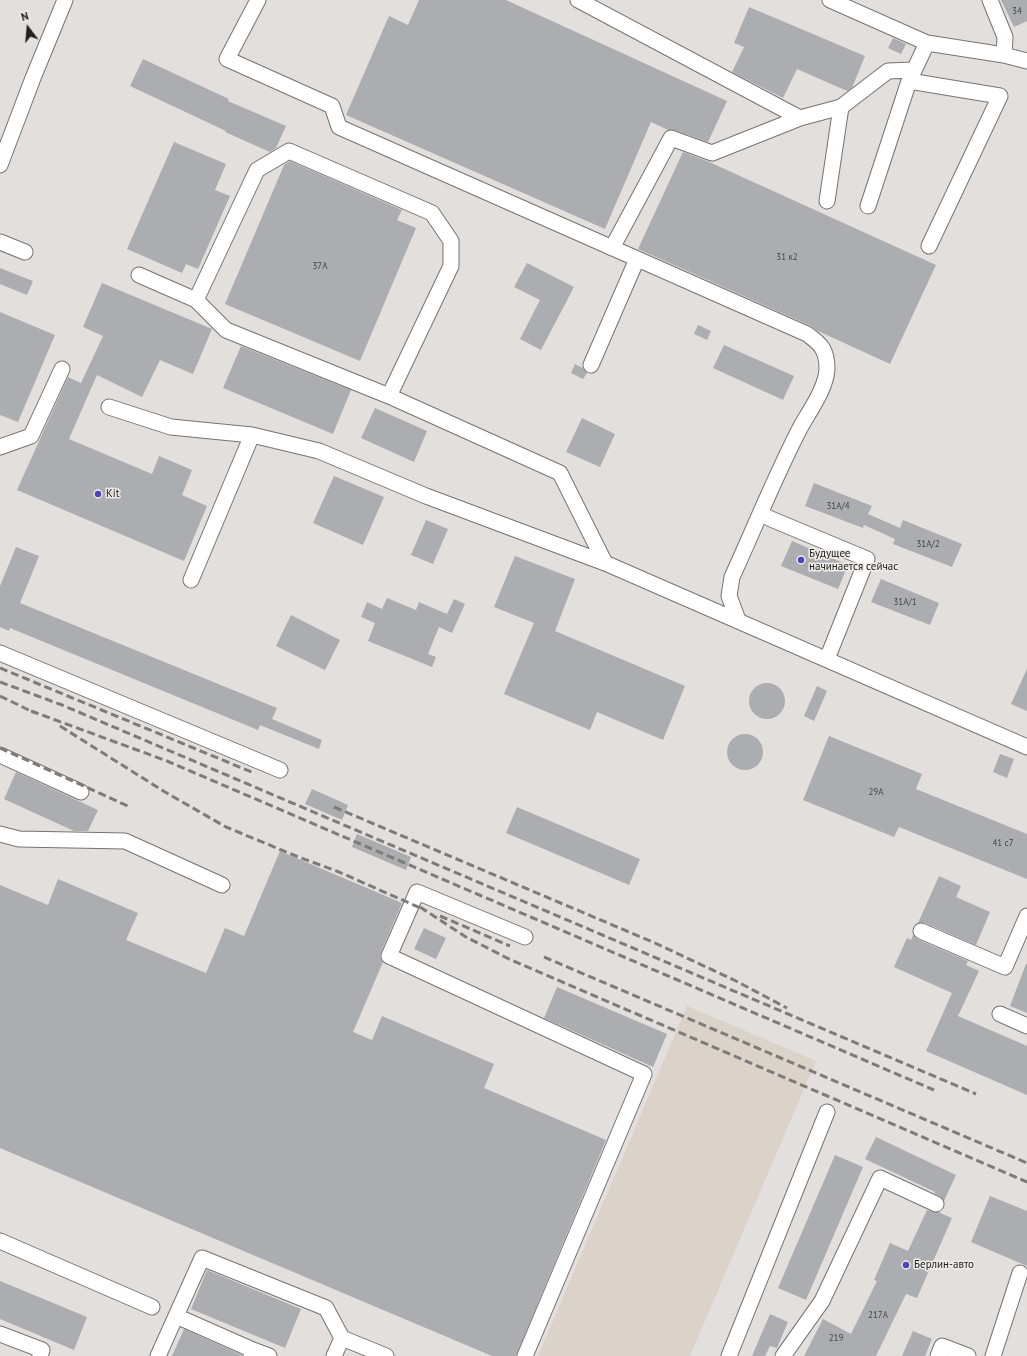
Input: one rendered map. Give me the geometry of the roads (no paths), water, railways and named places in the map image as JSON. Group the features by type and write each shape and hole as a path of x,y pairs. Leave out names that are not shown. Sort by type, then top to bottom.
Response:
{"lane":[{"path":"0,165 65,0"},
{"path":"258,0 228,59 332,106 339,127 807,334 821,344 826,357 827,370 821,390 798,433 732,577 729,596 738,620"},
{"path":"578,0 800,118"},
{"path":"830,0 927,43 1004,55 1027,61"},
{"path":"990,0 1005,37 1004,55"},
{"path":"868,206 911,75 927,43"},
{"path":"612,248 671,138 712,153 800,118 841,107 888,71 1000,96 929,246"},
{"path":"827,201 841,107"},
{"path":"196,300 258,170 289,151 432,213 451,241 450,266 389,396"},
{"path":"0,242 25,252"},
{"path":"591,365 637,259"},
{"path":"139,275 196,300 226,330 389,396 560,473 605,563"},
{"path":"0,447 30,436 62,369"},
{"path":"109,406 171,427 252,435 319,451 426,496 605,563 1027,747"},
{"path":"191,580 252,435"},
{"path":"761,514 771,520 867,559 827,659"},
{"path":"0,653 280,770"},
{"path":"0,755 82,792"},
{"path":"0,834 19,839 125,840 222,885"},
{"path":"525,937 417,892 389,956 644,1074 525,1356"},
{"path":"921,932 1005,967 1027,916"},
{"path":"1000,1014 1027,1026"},
{"path":"729,1356 827,1112"},
{"path":"783,1356 822,1301 880,1178 936,1204"},
{"path":"0,1241 152,1307"},
{"path":"158,1356 202,1258 326,1308 342,1338 386,1356"},
{"path":"993,1356 1020,1273"},
{"path":"176,1316 252,1353 269,1356"},
{"path":"0,1334 42,1350 40,1356"},
{"path":"334,1356 342,1338"},
{"path":"938,1356 942,1346 968,1356"}],"railway":[{"path":"0,668 254,773"},
{"path":"0,682 62,705 976,1094"},
{"path":"0,696 35,713"},
{"path":"31,711 167,761 934,1090"},
{"path":"60,726 165,792 226,827 339,872 425,910"},
{"path":"0,748 130,807"},
{"path":"334,807 655,943 736,981 787,1008"},
{"path":"420,907 466,937 509,959 1027,1182"},
{"path":"440,916 510,946"},
{"path":"544,957 1027,1163"}],"place":[{"name":"Kit","path":"98,494"},
{"name":"Будущее начинается сейчас","path":"801,560"},
{"name":"Берлин-авто","path":"906,1265"}]}
